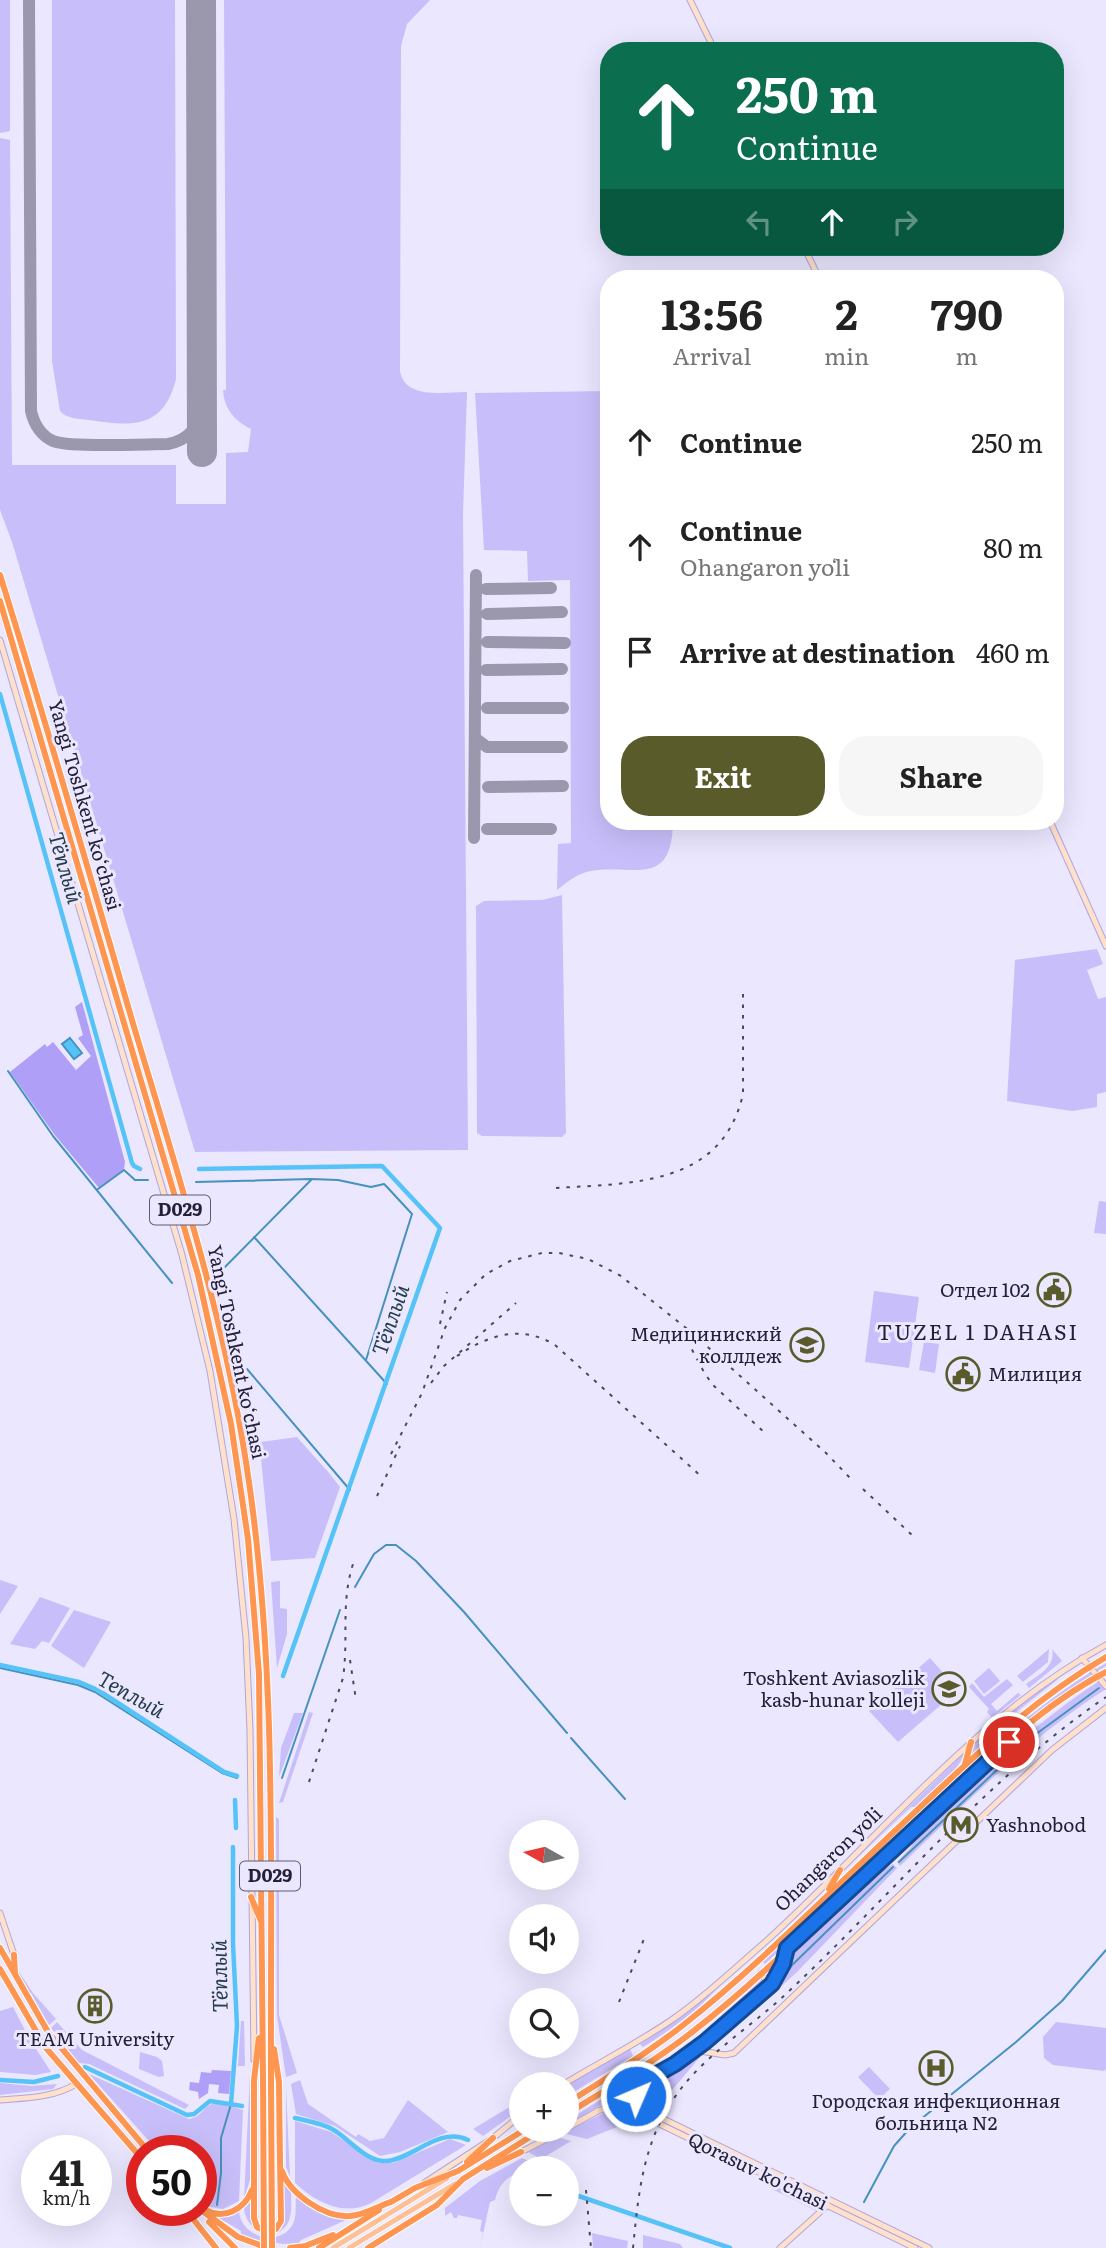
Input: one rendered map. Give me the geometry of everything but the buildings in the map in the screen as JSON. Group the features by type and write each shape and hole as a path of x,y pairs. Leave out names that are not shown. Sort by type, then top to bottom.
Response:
{"highway":[{"name":"Yangi Toshkent ko‘chasi","path":"0,575 195,1233 221,1331 240,1424 256,1538 266,1653 269,1741 267,2080"},
{"name":"Yangi Toshkent ko‘chasi","path":"0,601 198,1275 229,1413 248,1539 256,1630 261,1745 262,1925 267,2012"},
{"name":"Ohangaron yoʻli","path":"579,2095 672,2034 749,1968 965,1766 1030,1709 1106,1657"},
{"name":"Ohangaron yoʻli","path":"579,2106 681,2041 761,1973 1034,1721 1106,1672"},
{"path":"965,1766 971,1742"},
{"path":"915,1813 919,1819 927,1817"},
{"path":"824,1898 840,1870"},
{"path":"251,1897 262,1925"},
{"path":"0,1948 42,2023 74,2066 134,2135"},
{"path":"14,1955 15,1976"},
{"path":"749,1968 761,1973"},
{"path":"0,1969 33,2027 64,2070 126,2141"},
{"path":"267,2012 279,2082 281,2221 273,2230 262,2230 254,2223 254,2080 267,2012"},
{"name":"D029","path":"264,2248 267,2080"},
{"name":"D029","path":"267,2080 273,2248"},
{"path":"458,2171 492,2137"},
{"path":"319,2248 415,2188 458,2171 509,2139"},
{"path":"368,2248 437,2205 463,2179 522,2142"},
{"path":"463,2179 521,2152"},
{"path":"280,2158 283,2174 289,2184 310,2202 332,2214 352,2216 393,2201"},
{"path":"217,2214 235,2211 248,2199 254,2181"},
{"path":"217,2222 238,2237 273,2248"},
{"path":"199,2226 214,2248"},
{"path":"215,2226 235,2248"},
{"path":"290,2248 305,2246 348,2230"}],"main road":[{"path":"690,0 711,42"},
{"path":"0,640 153,1154 182,1255 210,1371 234,1518 244,1607 250,1730 254,2080"},
{"path":"1053,830 1106,946"},
{"name":"Ohangaron yoʻli","path":"579,2075 679,2015 764,1942 971,1742 1013,1706 1106,1644"},
{"path":"1082,1658 1106,1686"},
{"path":"694,2050 725,2055 734,2053 1052,1750 1106,1708"},
{"path":"0,1913 14,1955"},
{"path":"579,2121 694,2050 761,1995 777,1976 787,1948"},
{"path":"761,1973 766,1983 761,1995"},
{"name":"Qorasuv ko'chasi","path":"643,2082 636,2098 640,2106 648,2111 929,2248"},
{"path":"0,2100 47,2095 76,2084"},
{"name":"Qorasuv ko'chasi","path":"597,2111 614,2106 633,2112 915,2248"},
{"path":"415,2188 509,2124"},
{"path":"521,2152 540,2142"},
{"path":"333,2248 458,2171"},
{"path":"349,2248 463,2179"},
{"path":"780,2248 828,2206"}],"shaded area":[{"path":"0,0 10,0 10,131 0,133"},
{"path":"52,0 175,0 176,379 164,407 155,415 133,423 78,419 66,416 60,411 52,361"},
{"path":"224,0 430,0 407,24 401,46 400,371 409,387 418,390 437,393 467,392 463,514 468,1150 195,1152 12,542 0,510 0,138 10,140 12,465 176,465 176,504 226,504 226,453 248,452 251,429 231,414 223,390 226,390"},
{"path":"600,391 600,830 672,830 666,857 658,865 648,869 586,872 557,890 558,844 571,843 570,580 528,581 527,551 484,550 475,393"},
{"path":"562,895 566,1133 562,1137 482,1136 477,1133 476,906 484,901 542,900"},
{"path":"1097,949 1103,964 1087,970 1098,999 1106,997 1106,1092 1097,1094 1097,1107 1072,1111 1007,1101 1015,960"},
{"path":"82,1002 125,1162 124,1169 99,1188 54,1134 10,1072 45,1044 47,1047 53,1042 76,1070 91,1056 78,1038 83,1035 75,1007"},
{"path":"1099,1201 1106,1202 1106,1234 1094,1233"},
{"path":"874,1291 919,1297 909,1368 865,1362"},
{"path":"924,1342 939,1344 935,1373 919,1370"},
{"path":"297,1437 340,1487 315,1558 271,1561 261,1442"},
{"path":"0,1580 18,1586 0,1614"},
{"path":"280,1581 280,1608 287,1609 287,1634 277,1668 271,1582"},
{"path":"40,1597 70,1608 49,1643 42,1641 35,1649 10,1644"},
{"path":"74,1610 111,1622 84,1668 51,1646"},
{"path":"1049,1649 1048,1662 1023,1682 1017,1676"},
{"path":"1052,1649 1062,1661 1029,1688 1026,1684 1049,1666"},
{"path":"930,1658 958,1690 898,1742 869,1711"},
{"path":"1106,1663 1106,1666 1011,1735 924,1815 922,1812 1010,1732 1056,1696"},
{"path":"989,1668 1000,1681 984,1694 974,1681"},
{"path":"1007,1679 1013,1685 991,1704 997,1711 1018,1693 1021,1695 992,1718 987,1712 989,1709 969,1687 972,1683 984,1697"},
{"path":"1056,1679 971,1755 973,1744 1019,1705"},
{"path":"1102,1679 1106,1689 1024,1750 900,1866 897,1862 911,1847 917,1833 1029,1733"},
{"path":"309,1712 313,1713 283,1802 279,1803"},
{"path":"294,1713 303,1713 279,1777 281,1748"},
{"path":"964,1753 957,1767 943,1782 915,1807 911,1807 841,1873"},
{"path":"276,1817 279,1819 279,2015 297,2073 286,2077 277,2016"},
{"path":"911,1823 913,1825 765,1964 763,1962"},
{"path":"893,1864 897,1868 797,1972 754,2011 756,2004 776,1984 792,1951 873,1876"},
{"path":"17,1969 33,1993 56,2019 49,2025 31,1993 28,1994"},
{"path":"761,1980 760,1991 705,2040 703,2037 678,2059 579,2118 579,2113 691,2043"},
{"path":"722,1983 675,2026 643,2047 640,2044 676,2021"},
{"path":"13,2007 51,2072 36,2075 0,2072 0,2011"},
{"path":"241,2021 244,2021 245,2066 238,2066"},
{"path":"57,2022 82,2050 189,2105 185,2109 89,2064 79,2063 51,2028"},
{"path":"1056,2022 1106,2028 1106,2069 1104,2071 1053,2065 1044,2058 1043,2037"},
{"path":"630,2049 633,2056 579,2089 579,2079"},
{"path":"140,2052 162,2061 164,2076 159,2077 139,2069"},
{"path":"698,2054 700,2057 667,2096 662,2094 659,2086 651,2088 650,2094 653,2097 666,2098 659,2113 643,2103 640,2095 644,2087"},
{"path":"869,2067 890,2089 879,2099 858,2077"},
{"path":"212,2070 231,2071 229,2094 218,2093 219,2085 209,2084 208,2093 199,2099 198,2092 189,2090 190,2082 199,2083 201,2072 211,2073"},
{"path":"89,2074 189,2119 198,2116 211,2104 243,2110 239,2201 223,2209 217,2208 217,2135 144,2135"},
{"path":"250,2074 250,2180 244,2199"},
{"path":"300,2080 308,2104 356,2137 358,2134 370,2141 384,2138 408,2100 448,2132 400,2152 380,2156 335,2126 296,2114 291,2084"},
{"path":"0,2083 32,2086 57,2084 53,2089 0,2095"},
{"path":"286,2088 290,2177 286,2167"},
{"path":"509,2107 509,2118 483,2136 473,2129"},
{"path":"610,2110 629,2116 626,2126 587,2139 579,2137 579,2125"},
{"path":"295,2121 331,2132 378,2163 393,2163 450,2139 466,2145 371,2203 361,2207 340,2208 312,2196 295,2183"},
{"path":"547,2142 569,2142 546,2156 535,2156 528,2152"},
{"path":"509,2165 509,2178 500,2187 495,2200 490,2202 480,2248 482,2220 458,2215 454,2218 451,2212 445,2216 445,2208 480,2181"},
{"path":"283,2183 291,2192 290,2218 280,2232 263,2233 281,2230 283,2225"},
{"path":"774,2185 818,2207 816,2211 772,2189"},
{"path":"296,2196 321,2213 346,2220 299,2243 284,2244 255,2240 241,2234 241,2231 219,2218 239,2212 242,2221 254,2234 271,2238 280,2236 293,2224"},
{"path":"252,2199 252,2220 257,2230 249,2222 244,2209"},
{"path":"592,2233 628,2241 627,2248 593,2248"},
{"path":"643,2235 680,2244 683,2248 643,2248"}],"water":[{"path":"70,1038 82,1053 74,1059 62,1044"}],"waterway":[{"name":"Тёплый","path":"0,694 132,1163 140,1169"},
{"path":"8,1071 53,1136 172,1283"},
{"name":"Тёплый","path":"199,1169 382,1166 440,1228 283,1676"},
{"path":"98,1189 124,1170 135,1180 148,1180"},
{"path":"196,1182 311,1179 338,1180 371,1187 384,1184 387,1187 412,1214 366,1360"},
{"path":"220,1272 311,1180"},
{"path":"254,1237 387,1384"},
{"path":"247,1369 350,1490"},
{"path":"355,1587 374,1554 386,1545 396,1545 416,1561 464,1612 567,1733"},
{"path":"282,1778 340,1610"},
{"name":"Теплый","path":"0,1665 79,1682 98,1690 224,1772 237,1776"},
{"name":"Теплый","path":"0,1668 78,1685 95,1692 222,1773 237,1778"},
{"path":"899,1862 1032,1737 1099,1688"},
{"path":"571,1738 625,1799"},
{"name":"Тёплый","path":"235,1800 236,1828"},
{"name":"Тёплый","path":"231,2104 237,2026 233,1944 233,1847"},
{"path":"788,1969 893,1867"},
{"path":"864,2202 894,2146 910,2128 1062,2001 1106,1950"},
{"path":"85,2067 187,2115 194,2114 210,2101 242,2106"},
{"path":"0,2080 34,2082 58,2076"},
{"path":"217,2205 221,2138 231,2104"},
{"path":"295,2118 332,2129 379,2161 397,2159 447,2137 468,2140"},
{"path":"579,2196 730,2248"}],"taxiway":[{"path":"29,0 31,411 34,420 44,436 62,443 168,444 182,439 192,431 202,406"},
{"path":"474,838 476,575"},
{"path":"486,589 551,588"},
{"path":"487,614 562,612"},
{"path":"487,642 565,643"},
{"path":"486,670 562,669"},
{"path":"487,708 563,708"},
{"path":"475,738 487,747 562,747"},
{"path":"488,787 563,786"},
{"path":"487,829 551,829"}],"runway":[{"path":"201,0 202,452"}],"railway":[{"path":"556,1188 615,1184 670,1174 695,1163 716,1147 732,1124 743,1094 743,992"},
{"path":"391,1454 422,1393 445,1328 460,1300 486,1274 510,1261 542,1253 559,1253 588,1259 621,1276 691,1332 826,1453 853,1481"},
{"path":"440,1324 447,1292"},
{"path":"431,1383 444,1366 516,1303"},
{"path":"682,1331 714,1386 765,1433"},
{"path":"457,1356 481,1342 505,1335 530,1335 555,1345 703,1478"},
{"path":"377,1496 400,1446"},
{"path":"863,1489 913,1536"},
{"path":"309,1782 343,1678 347,1591 354,1561"},
{"path":"350,1660 356,1700"},
{"path":"633,2248 639,2193 647,2157 669,2106 694,2073 787,1993 1020,1764 1106,1697"},
{"path":"619,2002 646,1934"},
{"path":"586,2190 591,2248"}],"place":[{"name":"Отдел 102","path":"1054,1290"},
{"name":"Медициниский коллдеж","path":"807,1345"},
{"name":"Милиция","path":"963,1374"},
{"name":"Toshkent Aviasozlik kasb-hunar kolleji","path":"949,1689"},
{"name":"Yashnobod","path":"961,1825"},
{"name":"TEAM University","path":"95,2006"},
{"name":"Городская инфекционная больница N2","path":"936,2068"}],"district":[{"name":"TUZEL 1 DAHASI","path":"978,1333"}],"route":[{"path":"636,2096 643,2082 694,2050 761,1995 777,1976 787,1948 1009,1742"}]}
